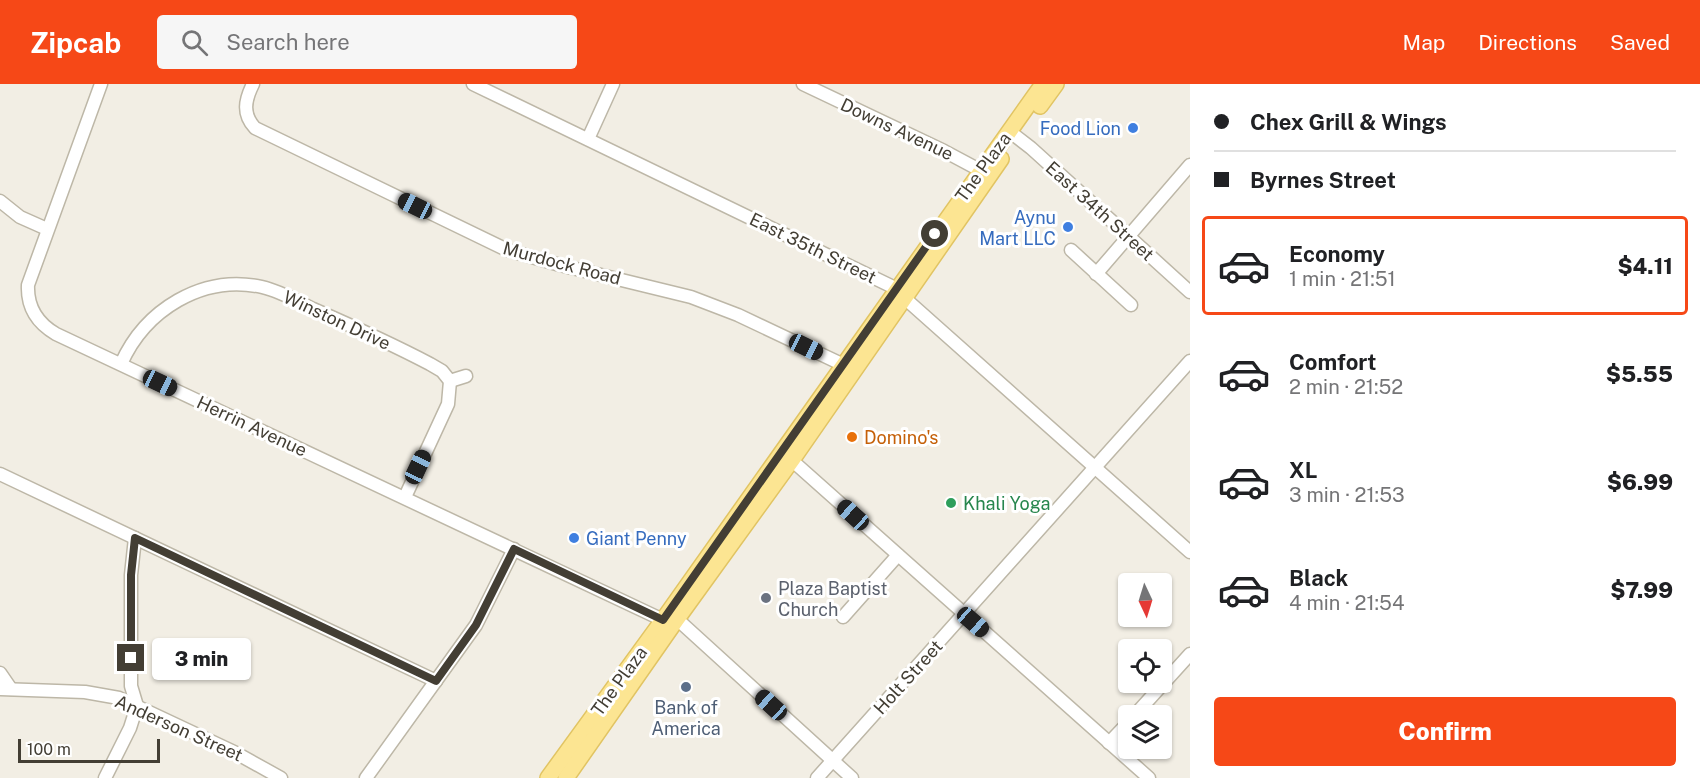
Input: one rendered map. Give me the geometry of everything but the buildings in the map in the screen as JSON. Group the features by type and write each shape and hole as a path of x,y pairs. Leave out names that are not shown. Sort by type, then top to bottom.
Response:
{"main road":[{"name":"The Plaza","path":"1013,135 1043,84"},
{"name":"The Plaza","path":"548,778 670,619 1013,135 1056,84"},
{"name":"The Plaza","path":"566,778 670,619"}],"street":[{"name":"Herrin Avenue","path":"101,84 28,285 28,295 33,311 42,324 56,334 514,549 670,619 852,778"},
{"name":"Murdock Road","path":"253,84 245,104 249,120 255,128 477,237 507,250 539,259 691,297 738,315 849,367"},
{"name":"East 35th Street","path":"473,84 875,277 900,294 1190,552"},
{"path":"588,139 613,84"},
{"name":"Downs Avenue","path":"803,84 986,172"},
{"name":"East 34th Street","path":"1013,135 1031,148 1190,292"},
{"path":"1096,274 1190,165"},
{"path":"0,201 20,217 47,229"},
{"path":"1071,250 1131,305"},
{"name":"Winston Drive","path":"120,364 140,331 171,303 201,290 247,285 273,291 343,322 430,364 442,371 450,381"},
{"name":"Holt Street","path":"817,778 1190,361"},
{"path":"405,497 448,404 450,381 466,376"},
{"path":"787,456 1149,778"},
{"path":"0,474 436,681"},
{"path":"105,778 130,728 137,706 131,686 131,575 135,538"},
{"path":"366,778 476,625 514,549"},
{"path":"843,617 898,555"},
{"path":"1144,705 1190,654"},
{"path":"0,673 5,689"},
{"name":"Anderson Street","path":"5,689 99,694 119,698 236,753 281,778"},
{"path":"1109,743 1118,734"}],"place":[{"name":"Food Lion","path":"1133,128"},
{"name":"Aynu Mart LLC","path":"1068,227"},
{"name":"Domino's","path":"852,437"},
{"name":"Khali Yoga","path":"951,503"},
{"name":"Giant Penny","path":"574,538"},
{"name":"Plaza Baptist Church","path":"766,598"},
{"name":"Bank of America","path":"686,687"}],"route":[{"path":"131,658 131,575 135,538 436,681 476,625 514,549 663,620 935,234"}]}
